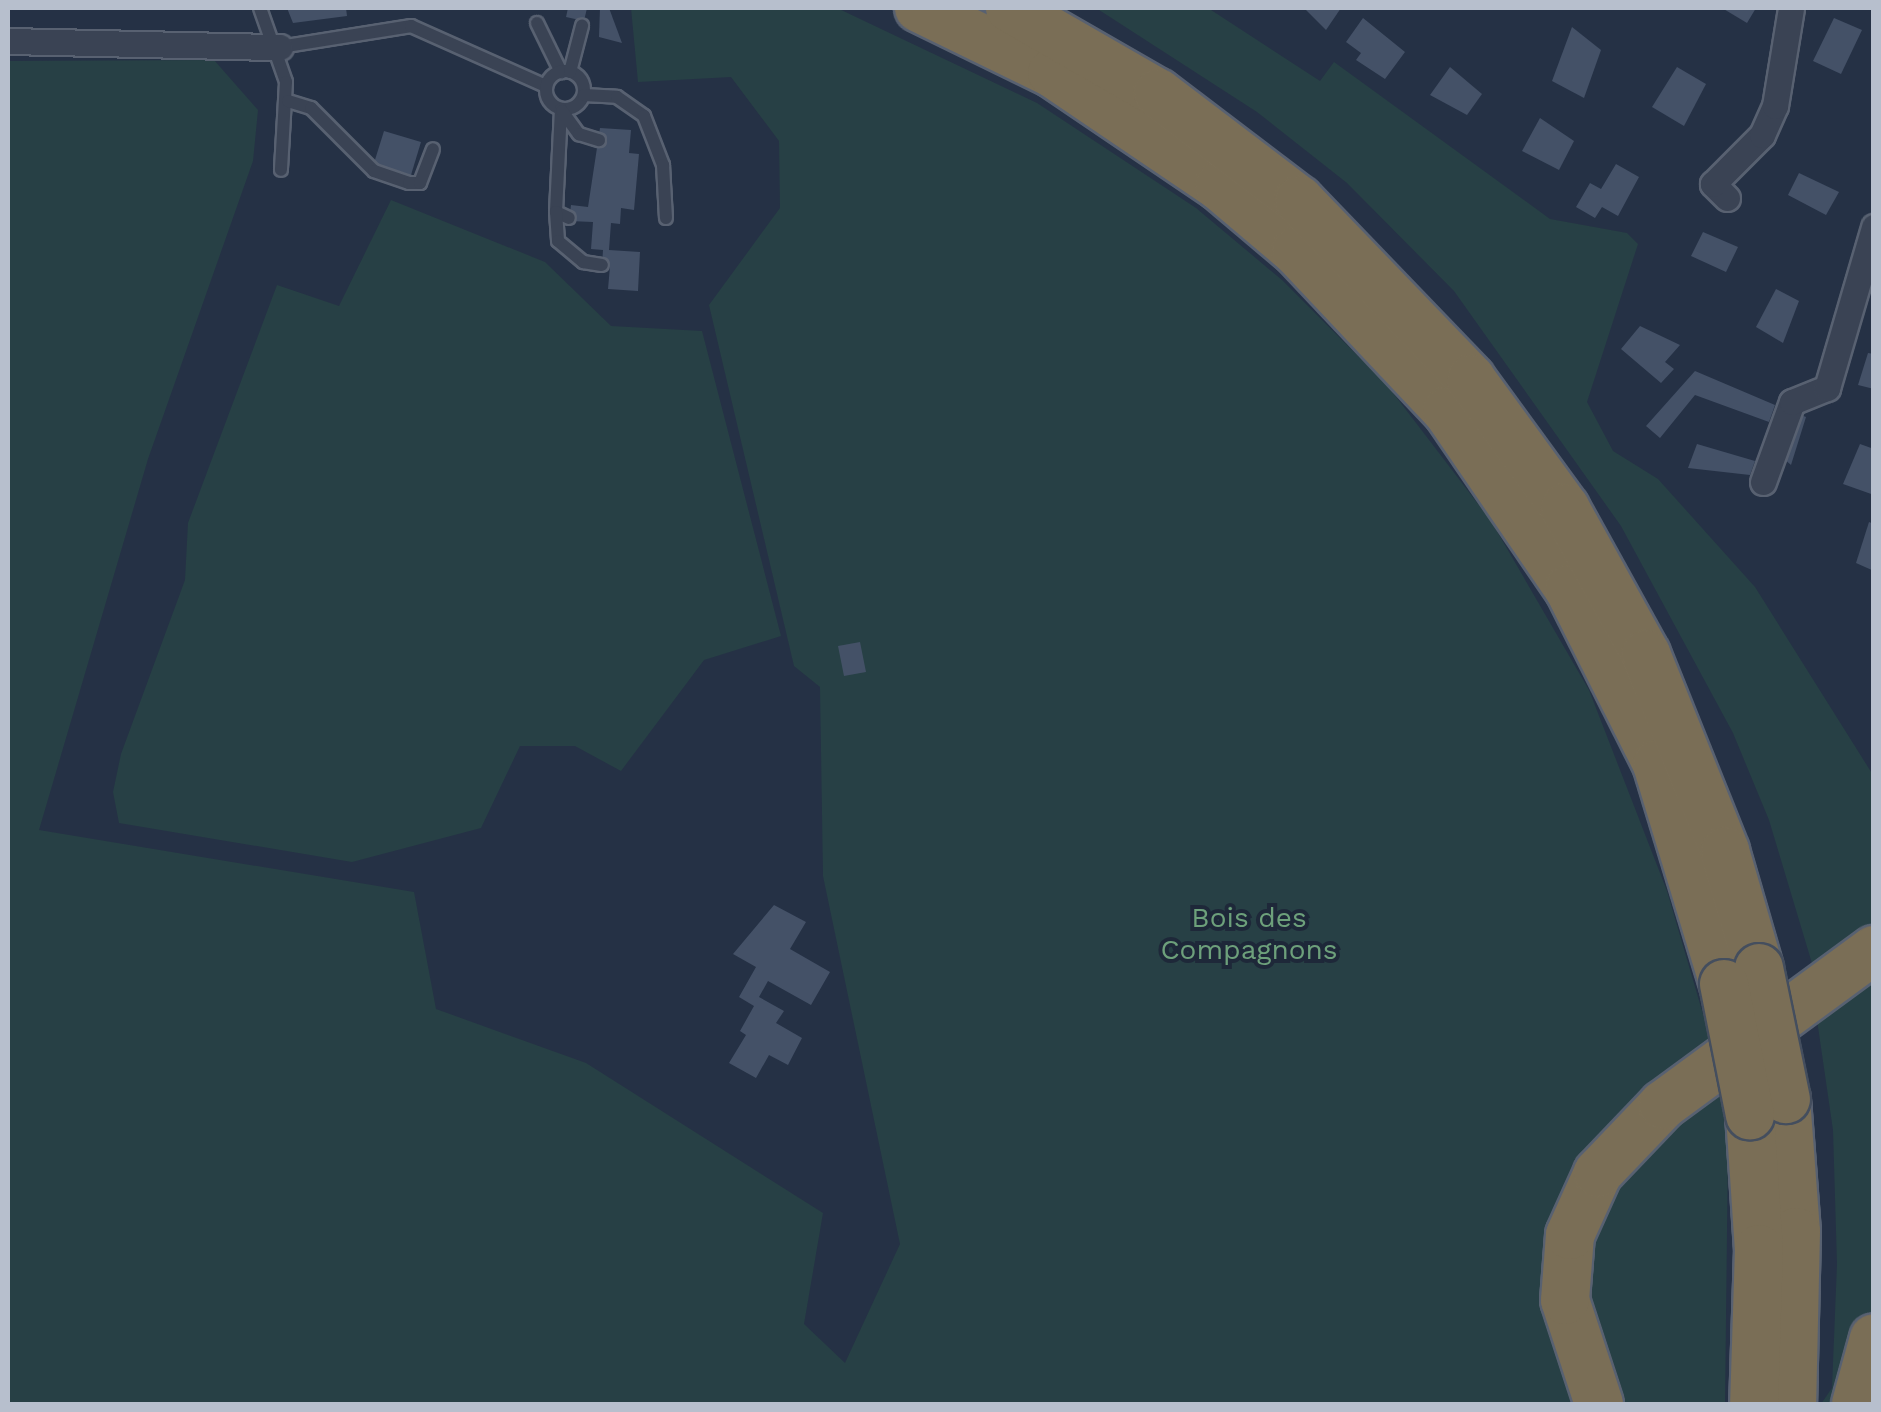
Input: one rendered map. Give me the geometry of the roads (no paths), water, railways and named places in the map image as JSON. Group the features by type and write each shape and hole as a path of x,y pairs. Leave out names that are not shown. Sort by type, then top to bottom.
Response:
{"highway":[{"path":"918,8 1052,73 1219,186 1296,250 1447,411 1568,589 1657,764 1741,976"},
{"path":"1010,8 1158,94 1298,200 1471,379 1564,508 1646,654 1725,851 1741,976 1796,1232 1792,1404"},
{"path":"1599,1404 1565,1300 1570,1234 1598,1173 1662,1105 1874,950"},
{"path":"1754,1404 1768,1107"},
{"path":"1856,1404 1874,1338"}],"street":[{"path":"1727,198 1713,184 1768,120 1792,8"},
{"path":"8,41 280,47"},
{"path":"1763,482 1792,402 1827,388 1874,227"}],"lane":[{"path":"260,8 280,47 288,101 281,170"},
{"path":"536,24 584,95"},
{"path":"280,47 411,26 546,86"},
{"path":"546,86 566,72 582,26"},
{"path":"546,86 547,98 561,109 579,134 599,140"},
{"path":"561,109 584,95 617,97 644,116 663,165 666,218"},
{"path":"288,101 310,108 374,171 410,183 420,184 433,148"},
{"path":"561,109 563,215 558,241 583,262 602,265"}],"park label":[{"name":"Bois des Compagnons","path":"1249,934"}]}
